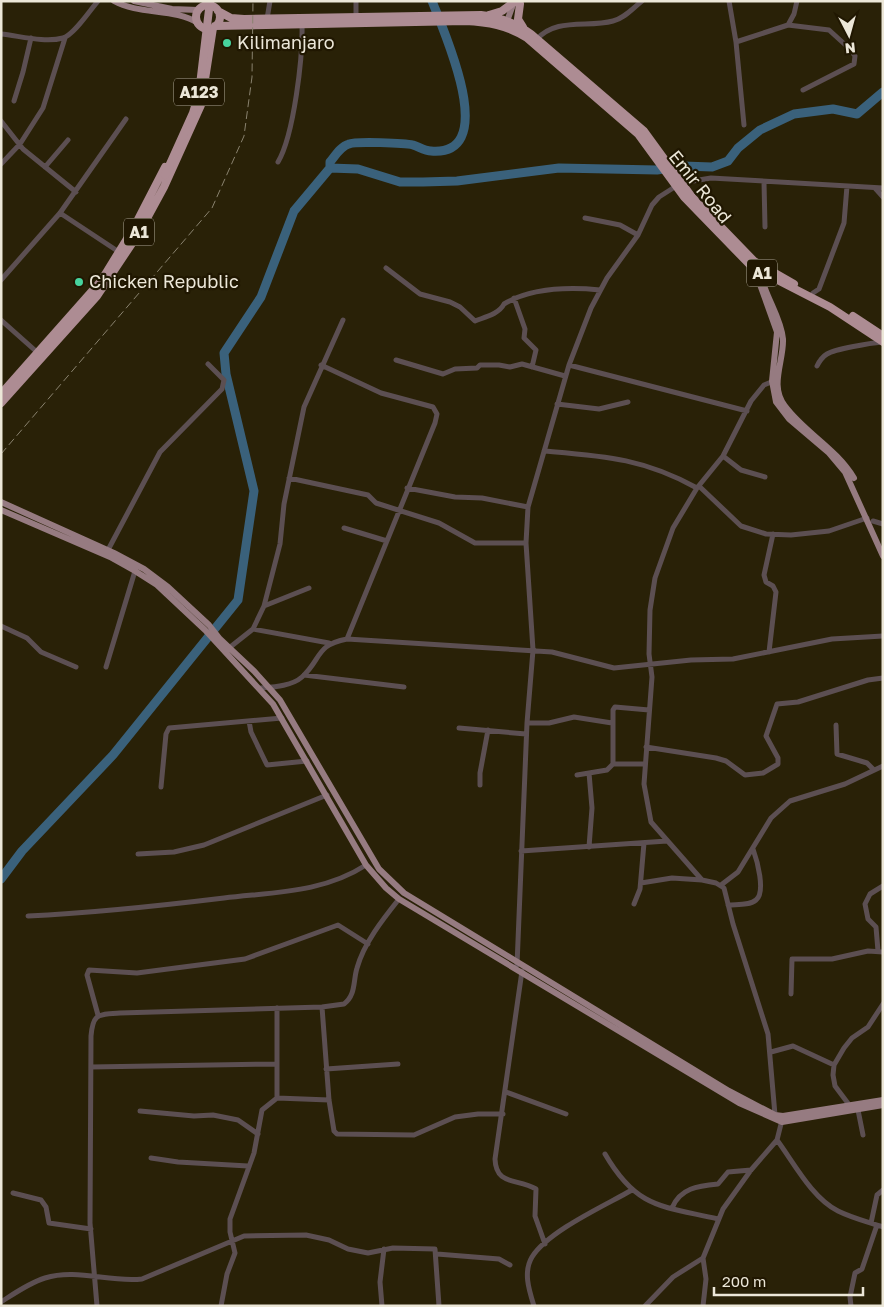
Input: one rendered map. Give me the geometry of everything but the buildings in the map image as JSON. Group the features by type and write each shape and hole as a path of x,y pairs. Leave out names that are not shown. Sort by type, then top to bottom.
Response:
{"highway":[{"path":"486,16 502,11 517,2 518,19 526,30"},
{"name":"A1","path":"1,394 95,288 119,252 136,231 196,100 203,38 196,15 204,4 216,7 231,18 356,17 433,19"},
{"name":"A123","path":"136,231 164,175 194,102 204,4"},
{"name":"A1","path":"1,403 97,296 164,187 201,105 214,27 220,19 216,7"},
{"name":"A1","path":"200,25 214,27 486,16 508,24"},
{"name":"A1","path":"465,18 508,24"},
{"name":"Emir Road","path":"508,24 535,41 644,131 695,209 753,264 830,307 883,342"},
{"name":"Emir Road","path":"508,24 526,30 535,41"},
{"name":"Emir Road","path":"761,269 813,294 883,336"}],"main road":[{"path":"114,1 129,8 186,18 200,25"},
{"path":"134,1 172,8 204,4"},
{"path":"508,24 517,2"},
{"path":"753,264 777,332 775,380 780,408 837,461 850,480 883,546"},
{"path":"761,269 782,330 782,352 775,380"},
{"path":"1,502 108,550 156,577 207,627 261,688 308,761 366,865 386,888 399,899 518,967 697,1074 755,1111 782,1119 858,1110 883,1105"},
{"path":"1,510 135,571 164,591 207,627"},
{"path":"870,520 883,556"},
{"path":"218,641 230,648 270,688 312,754 373,860 386,878 404,893 518,967 697,1074 782,1119 883,1100"}],"street":[{"path":"1,164 20,144 43,108 64,38 80,23 98,1"},
{"path":"267,19 270,1"},
{"path":"356,1 356,17"},
{"path":"535,41 553,27 613,21 625,15 642,1"},
{"path":"729,1 736,42 744,125"},
{"path":"788,25 794,14 797,1"},
{"path":"278,162 285,150 297,90 302,24"},
{"path":"736,42 788,25 833,32 855,56 854,64 803,90"},
{"path":"1,34 31,38 64,38"},
{"path":"14,100 31,38"},
{"path":"1,280 60,213 126,119"},
{"path":"1,121 20,144 76,192"},
{"path":"46,167 68,140"},
{"path":"545,1244 535,1216 536,1189 500,1176 495,1171 495,1159 506,1092 518,967 526,734 532,650 526,543 528,507 565,376 600,290 638,234 652,205 659,197 678,184 702,178 883,188"},
{"path":"764,182 765,227"},
{"path":"813,294 819,289 844,223 847,186"},
{"path":"875,188 883,197"},
{"path":"60,213 119,252"},
{"path":"585,218 620,225 638,234"},
{"path":"386,268 420,294 450,302 460,307 475,321 501,310 504,304 514,298 574,288 600,290"},
{"path":"514,298 525,329 524,338 536,350 532,367"},
{"path":"1,320 38,353"},
{"path":"230,648 253,629 264,606 280,544 289,478 304,407 321,364 343,320"},
{"path":"817,366 821,359 833,351 883,342"},
{"path":"396,360 443,374 455,369 477,368 480,365 510,367 522,364 565,376"},
{"path":"108,550 160,452 222,389 224,380 208,364"},
{"path":"321,364 381,393 433,407 436,410 435,423 347,639"},
{"path":"569,365 747,411"},
{"path":"702,880 651,822 644,784 652,677 650,665 650,610 655,578 673,528 698,487 723,456 759,391 775,380"},
{"path":"557,404 599,409 628,402"},
{"path":"544,451 592,454 635,461 698,487 741,526 773,534 791,535 829,531 870,520 883,524"},
{"path":"723,456 745,472 765,477"},
{"path":"289,478 368,495 376,503 439,523 475,543 526,543"},
{"path":"407,488 455,496 482,498 528,507"},
{"path":"344,528 387,541"},
{"path":"769,652 776,592 773,586 766,582 764,575 773,534"},
{"path":"106,667 135,571"},
{"path":"264,606 310,588"},
{"path":"1,626 27,638 40,652 76,668"},
{"path":"253,629 329,644 347,639 560,653 610,668 692,660 733,659 832,639 883,636"},
{"path":"261,688 293,683 304,676 329,644"},
{"path":"304,676 404,687"},
{"path":"646,747 716,758 726,761 745,774 763,773 778,764 778,758 766,736 777,704 798,702 868,680 883,678"},
{"path":"613,764 613,708 650,710"},
{"path":"527,723 549,723 574,717 612,723"},
{"path":"161,787 167,730 282,718"},
{"path":"249,721 251,732 267,765 308,761"},
{"path":"836,725 837,754 867,763 874,770"},
{"path":"459,728 526,734"},
{"path":"480,785 480,773 488,730"},
{"path":"577,775 607,770 613,764 645,764"},
{"path":"721,886 738,872 753,849 762,830 771,818 790,801 845,784 883,766"},
{"path":"589,847 592,808 590,773"},
{"path":"138,854 174,852 204,845 327,795"},
{"path":"522,851 667,841"},
{"path":"634,904 640,894 644,843"},
{"path":"728,905 753,902 758,897 760,880 753,849"},
{"path":"28,916 101,912 302,890 332,883 366,865"},
{"path":"641,883 672,878 702,880 721,886"},
{"path":"721,886 768,1034 775,1115"},
{"path":"791,994 792,958 832,959 881,951 876,927 868,919 865,904 870,894 883,886"},
{"path":"98,1015 335,1006 349,1000 352,995 356,969 368,944 399,899"},
{"path":"98,1015 86,975 89,970 137,972 245,959 338,924 368,944"},
{"path":"850,1106 835,1086 834,1065 852,1038 868,1027 883,1004"},
{"path":"322,1007 329,1100 334,1131 337,1134 414,1135 455,1117 478,1114 503,1114"},
{"path":"277,1008 277,1098"},
{"path":"97,1306 91,1229 91,1067 92,1024 98,1015"},
{"path":"771,1052 793,1046 834,1065"},
{"path":"91,1067 276,1064"},
{"path":"326,1069 398,1064"},
{"path":"506,1092 566,1114"},
{"path":"221,1306 227,1274 235,1253 230,1232 230,1219 240,1196 258,1134 262,1110 277,1098 329,1100"},
{"path":"858,1110 863,1135"},
{"path":"140,1111 221,1116 238,1120 258,1134"},
{"path":"703,1306 706,1279 704,1258 718,1219 751,1170 777,1140 782,1119"},
{"path":"777,1140 805,1178 827,1203 838,1211 883,1227"},
{"path":"605,1154 614,1170 632,1190 648,1202 718,1219"},
{"path":"151,1158 178,1162 248,1166"},
{"path":"672,1208 679,1195 693,1187 718,1184 728,1172 751,1170"},
{"path":"534,1306 527,1278 532,1257 545,1244 572,1224 632,1190"},
{"path":"852,1306 850,1297 854,1273 862,1269 874,1224 877,1195 883,1190"},
{"path":"14,1193 41,1200 46,1207 49,1223 91,1229"},
{"path":"1,1302 46,1278 59,1275 127,1281 142,1279 233,1240 251,1235 294,1234 328,1240 348,1249 368,1252 384,1249 435,1249 437,1254 439,1306"},
{"path":"382,1306 380,1282 384,1249"},
{"path":"437,1254 499,1259 510,1265"},
{"path":"645,1306 673,1277 704,1258"}],"waterway":[{"path":"1,879 22,851 113,755 238,600 254,491 226,374 224,353 261,297 294,211 330,168 330,162 341,149 353,143 380,143 413,145 431,151 452,148 462,134 465,114 462,90 447,38 432,1"},
{"path":"330,168 358,169 400,182 423,182 457,181 559,168 657,170 683,166 712,167 728,161 738,148 760,130 794,114 833,109 857,114 883,92"}],"railway":[{"path":"1,454 212,208 244,136 252,77 253,1"}],"place":[{"name":"Kilimanjaro","path":"227,43"},
{"name":"Chicken Republic","path":"79,282"}]}
